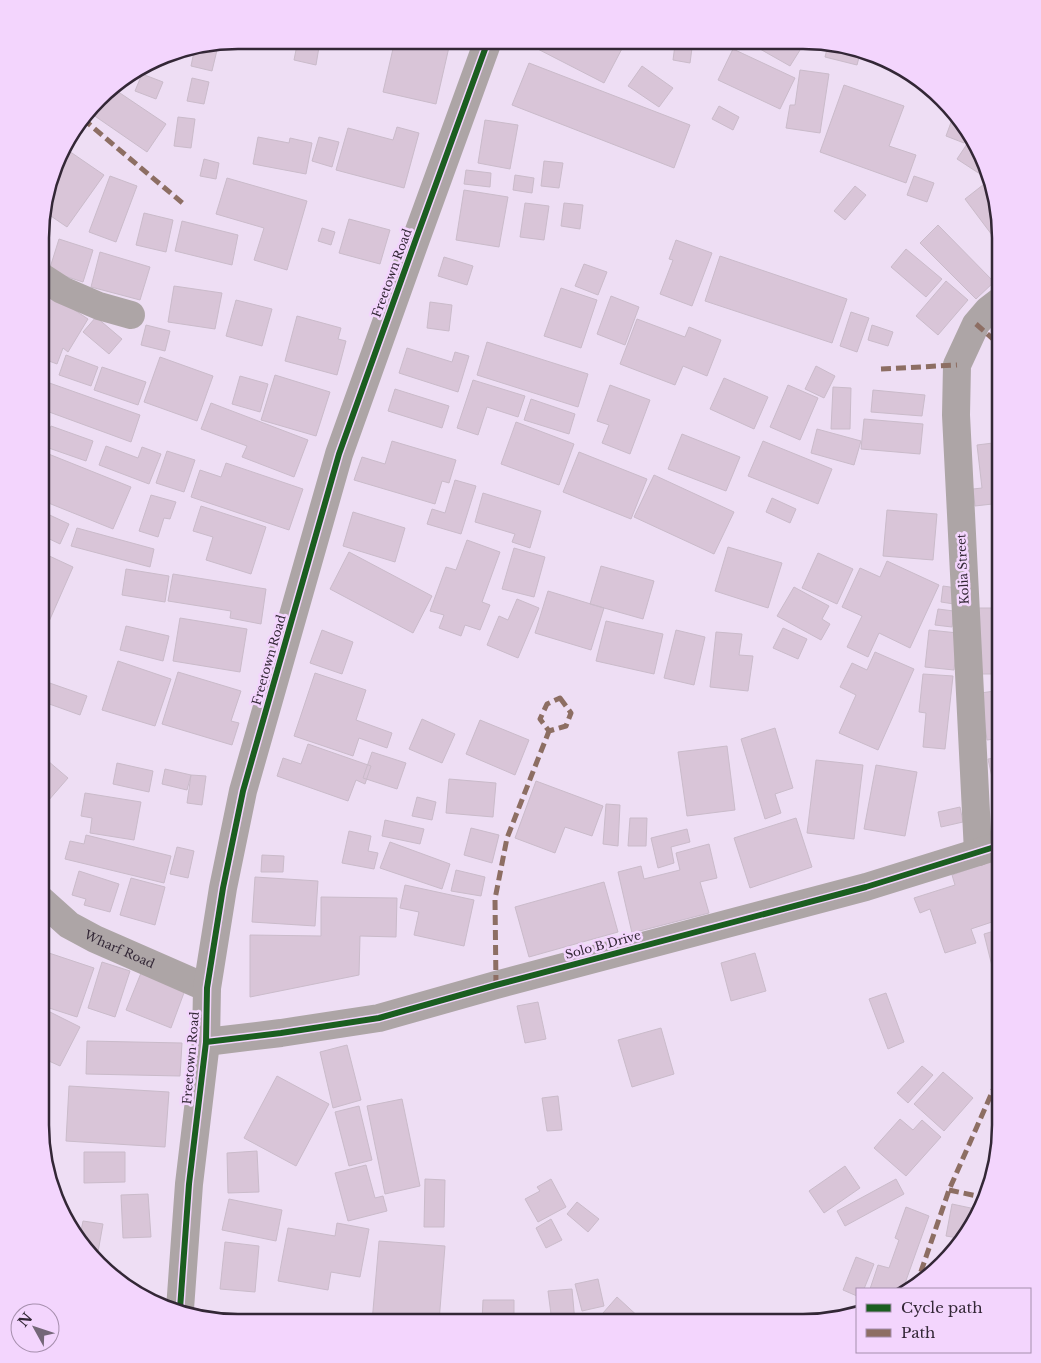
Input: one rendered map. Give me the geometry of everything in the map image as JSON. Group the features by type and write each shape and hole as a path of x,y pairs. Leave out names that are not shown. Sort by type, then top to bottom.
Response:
{"street":[{"name":"Freetown Road","path":"180,1305 189,1184 206,1042 207,988 223,888 243,791 339,454 485,49"},
{"path":"49,282 99,306 131,315"},
{"name":"Kolia Street","path":"992,307 976,324 957,364 956,415 992,815"},
{"name":"Solo B Drive","path":"206,1042 379,1018 866,887 992,849"},
{"name":"Wharf Road","path":"49,907 69,925 95,939 207,988"}],"building":[{"path":"296,49 319,49 316,65 294,60"},
{"path":"393,49 449,49 436,104 383,92"},
{"path":"538,49 622,49 604,83"},
{"path":"674,49 692,49 690,63 673,60"},
{"path":"733,49 795,78 780,109 718,80"},
{"path":"760,49 801,49 790,66"},
{"path":"217,50 212,71 191,66 194,54"},
{"path":"827,50 859,57 857,65 825,57"},
{"path":"529,63 690,125 674,168 512,105"},
{"path":"642,66 673,88 659,107 628,86"},
{"path":"800,70 829,74 820,133 786,128 790,105 795,105"},
{"path":"143,74 163,82 156,99 135,91"},
{"path":"192,78 209,82 204,104 187,101"},
{"path":"844,85 904,106 889,146 916,155 906,183 820,152"},
{"path":"118,92 166,124 147,152 94,115"},
{"path":"719,106 739,117 733,130 712,119"},
{"path":"178,117 195,119 191,148 174,146"},
{"path":"485,120 518,125 510,169 478,163"},
{"path":"951,121 965,140 964,143 946,136"},
{"path":"397,127 419,133 404,188 336,170 348,128 393,140"},
{"path":"258,137 289,143 290,138 312,143 306,174 253,164"},
{"path":"319,137 339,142 332,167 312,161"},
{"path":"967,144 981,173 980,174 957,159"},
{"path":"69,151 104,175 67,227 50,215 55,189"},
{"path":"204,159 219,163 216,179 200,176"},
{"path":"544,161 563,163 559,188 541,186"},
{"path":"466,170 491,173 490,187 464,184"},
{"path":"515,175 534,178 532,193 513,190"},
{"path":"110,176 137,186 116,242 89,232"},
{"path":"914,176 934,183 927,202 907,195"},
{"path":"227,178 307,201 287,270 254,260 264,228 216,214"},
{"path":"984,184 991,213 992,235 965,199"},
{"path":"855,186 866,195 845,220 834,211"},
{"path":"464,190 508,197 499,247 456,240"},
{"path":"525,203 549,206 544,240 520,237"},
{"path":"564,203 583,205 580,229 561,226"},
{"path":"144,213 173,220 166,252 136,245"},
{"path":"349,219 390,230 380,264 339,253"},
{"path":"182,221 238,235 232,265 175,251"},
{"path":"938,225 992,280 992,284 976,299 920,243"},
{"path":"322,228 335,232 331,245 318,241"},
{"path":"59,239 93,250 83,282 49,271"},
{"path":"676,240 712,253 692,306 660,294 673,260 669,259"},
{"path":"906,249 942,279 926,297 891,267"},
{"path":"100,252 150,267 140,300 91,287"},
{"path":"720,256 847,299 832,343 705,301"},
{"path":"444,257 473,266 467,285 438,276"},
{"path":"584,264 607,272 598,295 575,286"},
{"path":"946,281 968,300 938,335 916,316"},
{"path":"174,286 222,293 215,329 168,322"},
{"path":"561,288 597,300 581,348 544,336"},
{"path":"52,295 88,319 68,352 63,348 57,364 49,361 49,300"},
{"path":"611,296 639,307 625,345 597,334"},
{"path":"236,300 272,309 262,346 226,336"},
{"path":"430,302 452,305 449,331 427,328"},
{"path":"851,312 869,318 857,352 840,346"},
{"path":"297,316 341,328 338,339 346,341 337,375 285,361"},
{"path":"96,317 122,339 109,354 83,332"},
{"path":"637,319 685,337 689,327 721,340 707,376 683,366 675,385 620,364"},
{"path":"146,325 170,331 165,351 141,345"},
{"path":"872,325 893,332 888,346 868,340"},
{"path":"487,342 588,374 578,407 477,375"},
{"path":"407,348 452,362 455,352 469,356 458,392 399,373"},
{"path":"66,355 98,367 91,386 59,375"},
{"path":"160,357 213,376 197,421 144,402"},
{"path":"816,366 835,376 824,398 805,389"},
{"path":"102,367 146,382 138,405 94,390"},
{"path":"275,375 330,392 316,436 261,420"},
{"path":"240,376 268,384 260,412 232,404"},
{"path":"724,378 768,397 754,429 710,409"},
{"path":"473,380 525,396 518,417 487,407 478,435 457,428"},
{"path":"49,383 140,415 131,442 49,412"},
{"path":"610,385 650,400 630,454 602,443 609,425 597,421"},
{"path":"788,385 818,398 800,440 770,427"},
{"path":"833,387 851,388 850,429 831,429"},
{"path":"395,389 449,406 442,428 388,411"},
{"path":"873,390 925,395 922,416 871,412"},
{"path":"531,399 575,414 569,434 524,420"},
{"path":"211,403 308,440 294,477 242,457 247,446 201,429"},
{"path":"864,419 923,424 920,454 861,449"},
{"path":"516,422 574,444 559,485 501,464"},
{"path":"51,426 93,441 86,461 49,448 49,431"},
{"path":"817,429 861,441 854,465 811,453"},
{"path":"682,434 740,457 726,491 668,469"},
{"path":"392,441 456,460 449,483 442,481 435,504 354,480 362,457 385,464"},
{"path":"763,441 832,469 818,504 748,476"},
{"path":"992,443 992,504 975,506 973,489 982,488 977,445"},
{"path":"106,446 138,458 142,447 161,454 149,484 99,465"},
{"path":"167,451 195,460 184,492 156,483"},
{"path":"579,452 647,479 631,519 563,492"},
{"path":"49,454 131,487 113,529 49,503"},
{"path":"226,463 303,489 289,530 191,497 200,470 221,477"},
{"path":"654,475 734,512 714,554 634,517"},
{"path":"455,480 476,486 461,534 427,524 432,509 445,513"},
{"path":"483,493 541,511 530,548 512,542 515,534 475,522"},
{"path":"151,495 176,502 170,519 164,518 158,537 139,531"},
{"path":"772,498 796,509 790,523 766,512"},
{"path":"201,506 266,527 251,574 206,560 213,537 193,531"},
{"path":"887,510 937,514 933,560 883,556"},
{"path":"353,512 405,528 395,562 343,546"},
{"path":"49,515 69,524 60,544 49,539"},
{"path":"77,528 154,549 150,567 71,546"},
{"path":"467,540 500,552 482,602 490,605 480,630 465,625 461,636 439,628 444,615 430,611 446,567 456,570"},
{"path":"728,547 782,563 768,608 715,591"},
{"path":"514,548 545,557 534,597 502,589"},
{"path":"349,552 432,596 413,633 330,589"},
{"path":"818,553 853,569 837,604 802,588"},
{"path":"49,556 73,567 49,621"},
{"path":"887,561 939,585 910,648 879,633 868,657 847,647 862,616 842,607 860,568 880,577"},
{"path":"601,566 654,581 643,619 590,604"},
{"path":"126,569 169,576 165,602 122,595"},
{"path":"173,574 266,589 261,624 230,618 231,611 168,601"},
{"path":"943,586 957,588 954,604 941,602"},
{"path":"794,587 829,606 822,619 830,624 821,640 777,616"},
{"path":"548,591 604,608 591,650 535,633"},
{"path":"517,599 539,608 518,658 487,645 499,616 508,620"},
{"path":"979,608 992,608 992,674 980,674"},
{"path":"938,609 954,611 952,627 935,625"},
{"path":"180,618 247,629 240,672 173,661"},
{"path":"606,621 663,634 654,674 596,661"},
{"path":"126,626 169,636 163,661 120,650"},
{"path":"783,628 807,639 798,659 773,648"},
{"path":"322,630 353,642 342,674 310,663"},
{"path":"676,630 705,637 694,685 664,678"},
{"path":"929,630 958,633 954,670 925,667"},
{"path":"716,632 742,634 739,655 753,656 748,691 710,687"},
{"path":"875,652 914,669 878,750 839,733 856,695 840,687 852,663 867,670"},
{"path":"118,661 171,679 155,726 102,710"},
{"path":"178,672 241,691 231,721 239,723 232,745 162,724"},
{"path":"315,673 366,690 356,720 392,733 387,748 359,738 353,756 294,736"},
{"path":"923,674 953,676 945,749 923,747 926,713 919,712"},
{"path":"49,683 87,696 80,715 49,704"},
{"path":"992,691 992,739 987,740 981,693"},
{"path":"422,719 455,734 442,763 409,749"},
{"path":"480,720 529,740 515,775 466,754"},
{"path":"775,728 793,788 775,794 781,813 765,819 741,739"},
{"path":"308,744 371,766 365,784 356,780 348,801 277,776 283,758 301,764"},
{"path":"727,746 735,810 687,816 678,752"},
{"path":"372,752 406,763 397,789 363,778"},
{"path":"992,758 992,777 988,759"},
{"path":"816,760 863,765 854,839 807,833"},
{"path":"49,762 68,778 49,800"},
{"path":"117,763 153,771 149,792 113,784"},
{"path":"876,765 917,772 905,836 864,829"},
{"path":"165,769 191,775 187,790 162,784"},
{"path":"191,775 206,776 202,805 187,803"},
{"path":"449,779 496,783 493,817 446,813"},
{"path":"536,781 603,806 592,836 565,827 555,853 515,838"},
{"path":"85,793 141,802 134,840 90,833 92,818 81,816"},
{"path":"417,797 436,802 432,820 412,816"},
{"path":"606,804 620,805 618,846 603,844"},
{"path":"960,807 963,822 941,827 938,812"},
{"path":"630,818 647,818 646,846 628,846"},
{"path":"796,818 812,867 750,888 734,838"},
{"path":"385,820 424,829 420,844 382,836"},
{"path":"471,828 499,835 492,863 464,855"},
{"path":"687,829 690,842 671,847 674,863 658,868 651,838"},
{"path":"349,831 371,836 368,851 378,853 374,869 342,863"},
{"path":"86,835 171,856 164,883 65,859 70,841 84,844"},
{"path":"390,842 450,864 442,889 380,868"},
{"path":"709,844 717,878 700,882 709,913 632,933 618,872 641,866 644,879 680,870 676,853"},
{"path":"177,847 194,851 188,878 170,874"},
{"path":"262,855 284,856 283,872 261,872"},
{"path":"991,861 992,922 971,929 976,943 945,953 930,909 920,913 914,898 955,885 952,875"},
{"path":"456,870 485,877 481,896 451,891"},
{"path":"79,871 119,884 110,912 84,905 86,899 72,895"},
{"path":"255,877 318,881 315,926 252,922"},
{"path":"131,878 165,887 155,925 120,915"},
{"path":"604,882 618,932 529,957 515,907"},
{"path":"405,885 474,900 464,946 414,935 419,912 400,908"},
{"path":"321,897 397,898 396,937 360,936 359,975 250,997 250,935 321,936"},
{"path":"992,932 992,966 984,934"},
{"path":"49,953 94,968 77,1017 49,1008"},
{"path":"755,953 766,991 731,1001 721,963"},
{"path":"102,962 130,971 115,1017 88,1008"},
{"path":"141,973 185,990 171,1028 126,1010"},
{"path":"886,993 904,1042 888,1049 869,999"},
{"path":"538,1002 546,1039 525,1043 517,1006"},
{"path":"50,1012 80,1027 60,1066 49,1061"},
{"path":"661,1028 674,1074 632,1087 618,1040"},
{"path":"87,1041 182,1043 180,1076 86,1074"},
{"path":"347,1045 361,1100 333,1108 320,1052"},
{"path":"922,1066 933,1075 908,1103 897,1093"},
{"path":"943,1072 973,1098 944,1131 914,1104"},
{"path":"277,1076 329,1104 296,1166 244,1138"},
{"path":"69,1086 169,1092 165,1147 66,1141"},
{"path":"558,1096 562,1130 547,1131 542,1098"},
{"path":"402,1099 420,1186 385,1194 367,1106"},
{"path":"359,1106 372,1160 349,1166 335,1112"},
{"path":"900,1119 913,1130 922,1120 941,1137 906,1176 874,1148"},
{"path":"257,1151 259,1192 228,1193 227,1153"},
{"path":"84,1152 125,1152 125,1182 84,1183"},
{"path":"366,1165 375,1198 383,1196 387,1211 348,1221 335,1173"},
{"path":"845,1166 860,1188 824,1213 809,1191"},
{"path":"425,1179 445,1180 444,1227 424,1227"},
{"path":"551,1179 566,1207 538,1222 525,1199 540,1191 537,1187"},
{"path":"896,1179 904,1194 845,1226 837,1211"},
{"path":"148,1194 151,1237 123,1238 121,1195"},
{"path":"229,1199 282,1210 276,1241 222,1230"},
{"path":"577,1202 599,1219 588,1232 567,1214"},
{"path":"952,1204 973,1209 955,1237 946,1236"},
{"path":"906,1207 929,1216 905,1284 899,1288 870,1288 878,1265 889,1268 899,1240 895,1238"},
{"path":"551,1219 562,1240 546,1248 536,1228"},
{"path":"83,1221 103,1224 98,1252 88,1240 81,1230"},
{"path":"337,1223 369,1229 360,1277 331,1272 328,1290 278,1281 288,1228 335,1236"},
{"path":"379,1241 445,1246 440,1314 373,1314"},
{"path":"225,1242 259,1246 255,1292 220,1289"},
{"path":"856,1257 874,1264 864,1288 856,1288 856,1296 843,1290"},
{"path":"598,1279 604,1306 582,1311 575,1284"},
{"path":"572,1289 574,1314 551,1314 548,1291"},
{"path":"617,1297 635,1314 602,1314"},
{"path":"483,1300 514,1300 514,1314 482,1314"}],"marked path":[{"path":"88,123 186,206"},
{"path":"976,324 992,338"},
{"path":"881,369 957,365"},
{"path":"560,698 571,713 566,726 549,731 540,719 547,704 560,698"},
{"path":"496,985 495,899 507,838 549,731"},
{"path":"920,1273 949,1190 992,1092"},
{"path":"949,1190 979,1196"}],"cycle path":[{"path":"180,1305 189,1184 206,1042 207,988 223,888 243,791 339,454 485,49"},
{"path":"206,1042 379,1018 866,887 992,848"}]}
